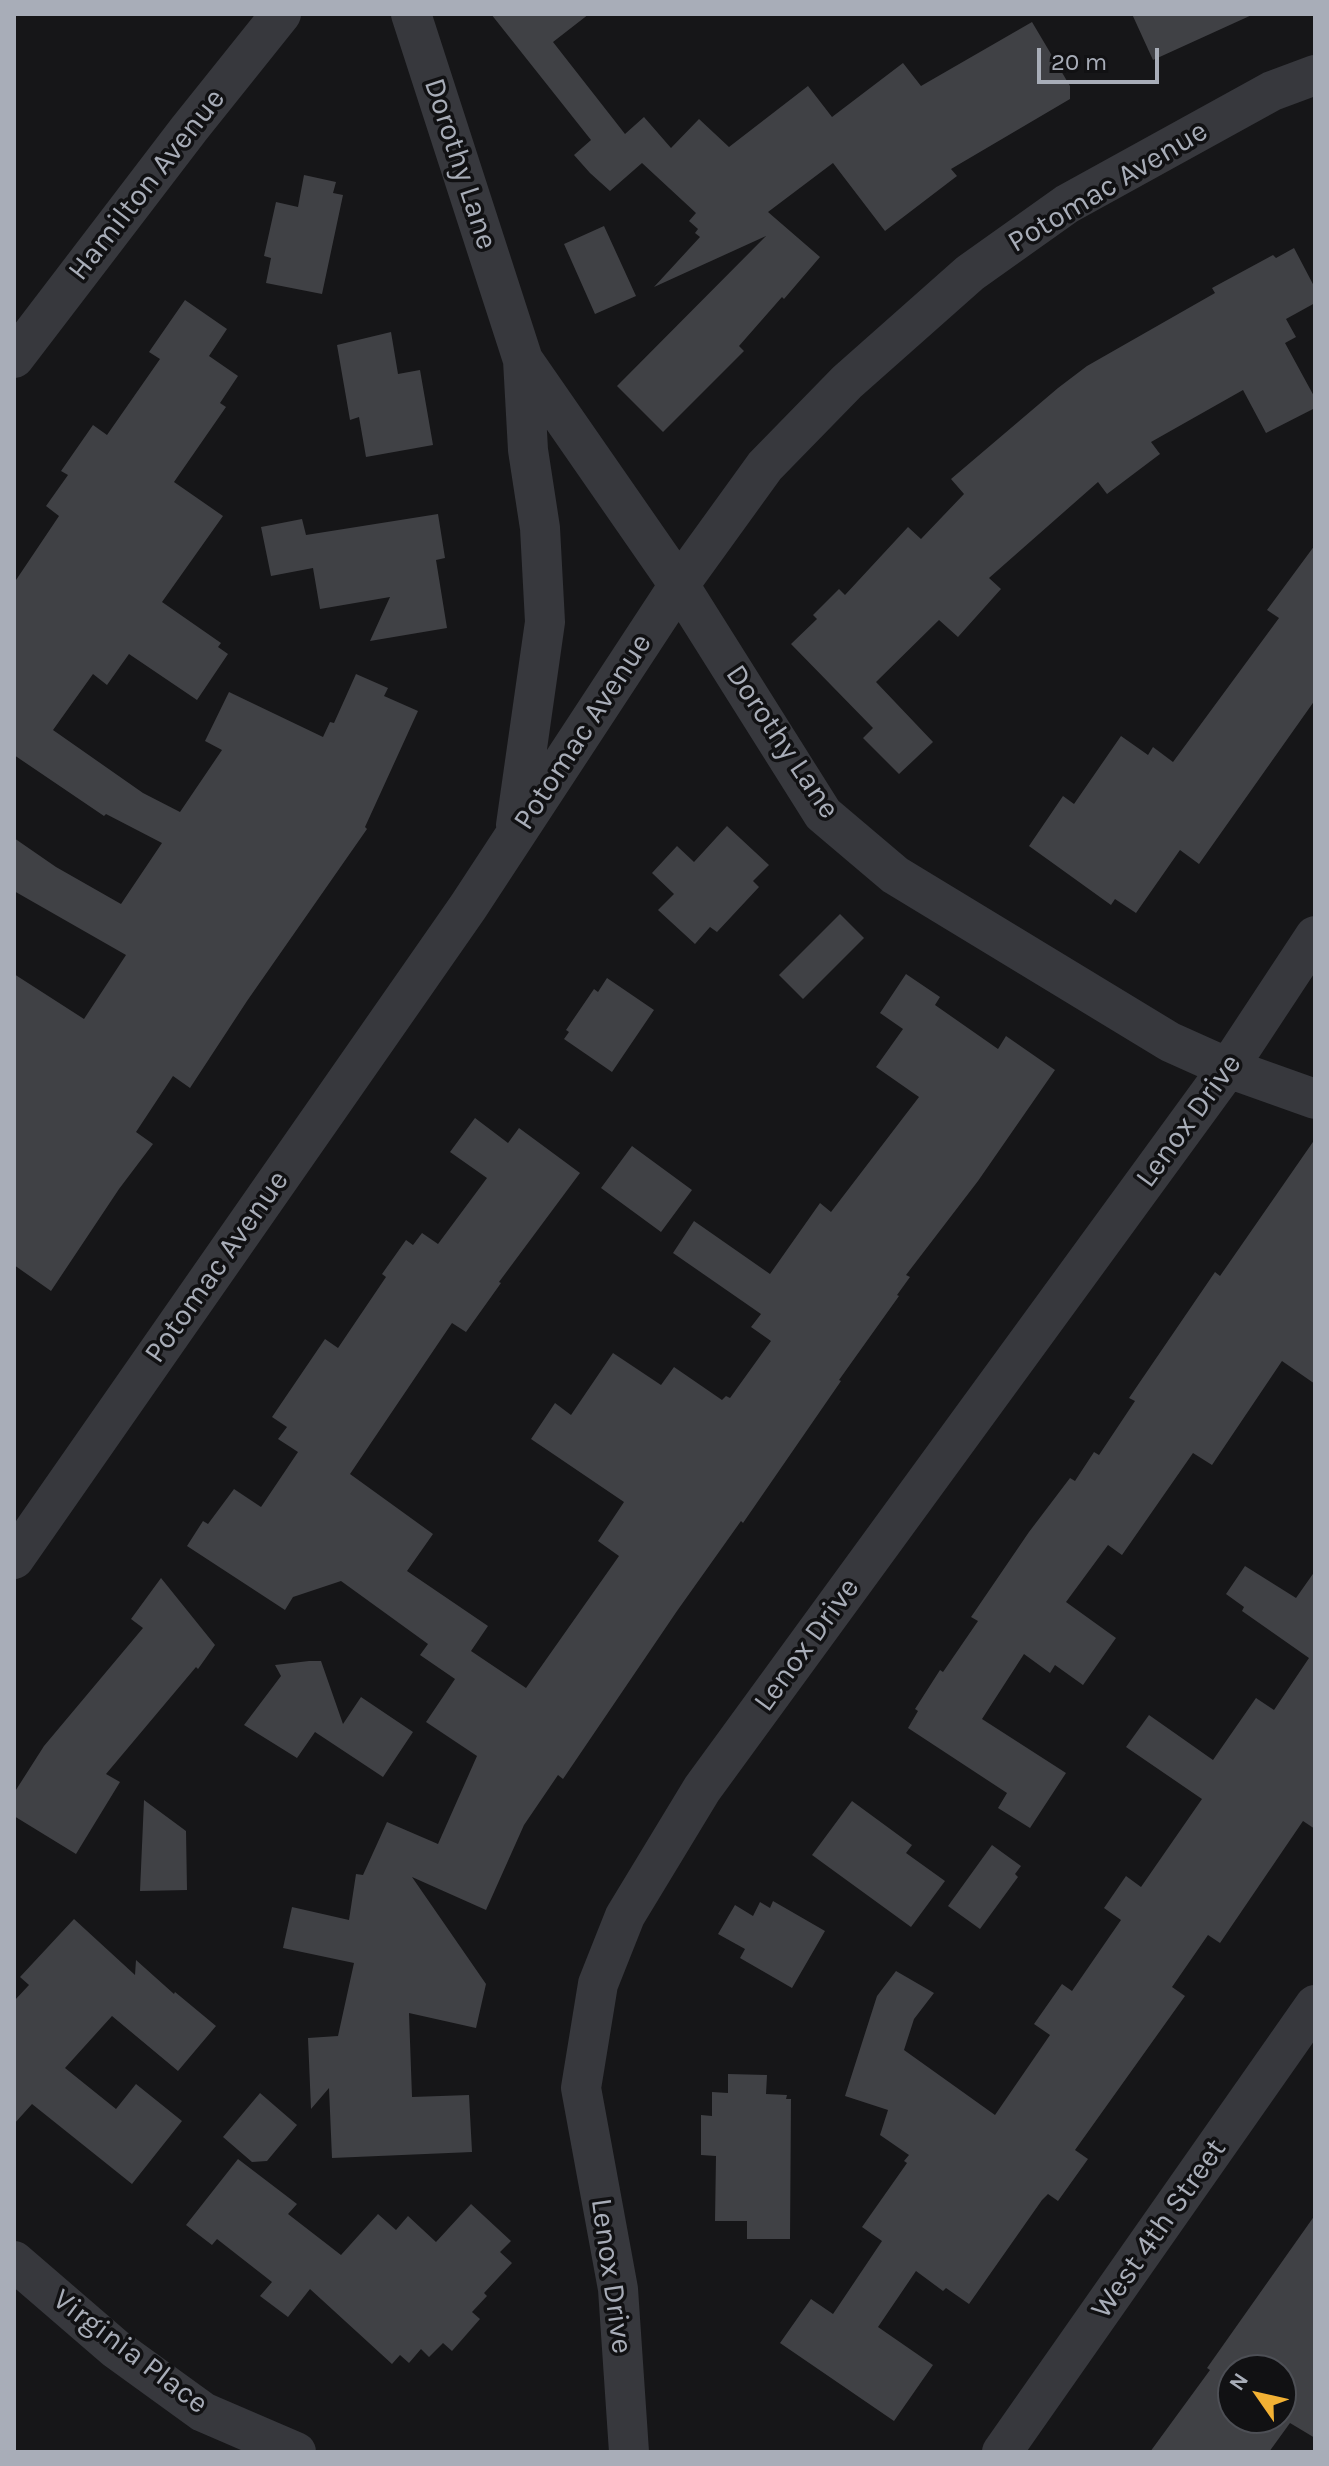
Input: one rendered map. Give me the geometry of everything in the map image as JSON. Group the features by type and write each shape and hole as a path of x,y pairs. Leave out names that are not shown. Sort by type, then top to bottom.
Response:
{"street":[{"name":"Hamilton Avenue","path":"14,358 281,14"},
{"name":"Dorothy Lane","path":"411,14 523,360 528,450 540,528 545,622 515,835"},
{"name":"Potomac Avenue","path":"14,1559 468,907 679,585 765,466 847,382 970,273 1067,204 1272,91 1315,75"},
{"name":"Dorothy Lane","path":"523,360 679,585 823,814 895,875 1170,1042 1228,1068 1315,1099"},
{"name":"Lenox Drive","path":"629,2452 618,2289 581,2088 598,1984 625,1916 702,1789 1228,1068 1315,936"},
{"name":"West 4th Street","path":"1002,2452 1315,2005"},
{"name":"Virginia Place","path":"14,2261 116,2349 203,2412 296,2452"}],"building":[{"path":"491,14 589,14 553,42 625,134 644,117 671,148 699,119 729,147 808,86 832,117 903,63 921,86 1032,22 1070,86 1070,99 951,169 957,176 885,231 833,163 768,212 820,257 739,346 744,351 663,432 617,386 766,236 654,287 700,237 695,233 698,229 689,221 696,213 642,163 610,191 590,173 574,155 591,140"},
{"path":"1132,14 1254,14 1153,60"},
{"path":"304,175 336,182 333,193 343,195 322,294 266,283 271,258 264,256 276,202 298,207"},
{"path":"604,226 636,296 595,314 564,244"},
{"path":"1294,248 1315,288 1315,303 1286,319 1296,337 1285,343 1315,398 1315,408 1266,433 1243,390 1151,442 1160,454 1107,494 1098,482 989,578 1001,589 958,637 939,620 876,682 933,742 899,774 863,738 873,728 791,644 817,619 813,615 839,589 845,595 908,527 921,539 964,494 951,479 1058,388 1087,366 1215,293 1212,288 1273,255 1276,258"},
{"path":"185,300 227,329 209,356 238,376 220,403 226,407 174,482 223,516 162,602 221,643 218,647 228,654 197,700 129,654 107,685 93,674 53,730 143,793 180,812 222,750 205,741 229,692 323,737 330,722 334,723 356,674 388,688 384,696 418,711 365,827 367,829 190,1088 173,1076 136,1132 153,1144 51,1291 14,1265 14,974 84,1019 126,955 14,891 14,838 56,867 121,904 162,843 106,814 104,816 14,755 14,583 59,516 46,506 68,475 61,471 93,425 107,435 160,359 149,352"},
{"path":"391,332 398,374 420,370 433,445 366,457 359,417 350,420 337,345"},
{"path":"438,514 445,558 436,560 447,628 370,641 390,597 320,609 313,568 271,576 261,527 302,519 306,535"},
{"path":"1315,545 1315,700 1199,864 1180,850 1136,913 1115,899 1111,905 1029,846 1063,796 1074,804 1121,736 1148,755 1153,747 1173,762 1279,618 1267,610"},
{"path":"727,826 769,865 753,881 759,887 717,932 710,927 695,944 658,910 674,894 652,873 677,846 694,862"},
{"path":"840,914 864,938 803,999 779,975"},
{"path":"906,974 940,997 935,1005 998,1049 1006,1036 1055,1070 978,1181 906,1275 910,1277 899,1296 563,1779 558,1775 524,1825 486,1910 412,1877 486,1984 476,2028 409,2013 412,2097 469,2095 472,2152 332,2158 329,2088 311,2109 308,2038 338,2036 354,1963 283,1948 292,1907 349,1920 356,1874 363,1875 387,1822 438,1844 477,1756 426,1722 455,1679 420,1655 428,1644 341,1581 293,1597 285,1610 187,1546 203,1521 208,1524 234,1489 261,1507 298,1452 278,1439 287,1427 272,1417 325,1339 338,1348 386,1277 382,1274 406,1240 413,1245 422,1233 438,1244 487,1178 450,1152 475,1118 508,1143 519,1128 580,1173 466,1332 452,1323 350,1474 433,1534 407,1571 488,1626 471,1651 526,1688 619,1556 598,1541 624,1502 531,1439 555,1403 571,1415 613,1353 661,1385 674,1367 722,1400 726,1396 730,1398 771,1341 751,1327 761,1314 673,1253 694,1221 770,1274 820,1203 831,1212 919,1097 876,1067 903,1029 880,1013"},
{"path":"607,978 654,1010 612,1072 564,1039 569,1032 566,1030 594,989 598,992"},
{"path":"1315,1139 1315,1384 1282,1361 1212,1465 1193,1453 1122,1555 1108,1545 1066,1602 1116,1638 1083,1685 1055,1665 1050,1673 1024,1654 982,1719 1066,1773 1030,1828 998,1808 1007,1793 908,1728 918,1711 915,1709 978,1621 971,1617 1029,1532 1070,1478 1075,1481 1094,1452 1099,1455 1135,1401 1129,1398 1215,1272 1220,1276"},
{"path":"632,1146 692,1190 661,1232 601,1188"},
{"path":"1245,1566 1296,1598 1315,1571 1315,1829 1303,1821 1220,1943 1208,1935 1172,1987 1185,1996 1075,2150 1088,2159 1058,2201 1048,2194 1042,2200 969,2304 946,2288 943,2291 916,2271 878,2327 933,2365 894,2421 780,2343 811,2299 833,2314 882,2241 862,2227 907,2163 904,2161 909,2155 880,2135 888,2110 845,2096 877,1996 896,1971 934,1993 914,2019 904,2050 995,2115 1050,2035 1034,2024 1062,1984 1072,1991 1121,1920 1104,1908 1126,1876 1141,1887 1202,1799 1126,1747 1149,1715 1213,1760 1256,1698 1274,1710 1309,1658 1242,1611 1244,1607 1226,1594"},
{"path":"161,1578 215,1645 198,1669 196,1667 106,1774 120,1782 76,1854 14,1816 14,1793 44,1746 143,1628 131,1619"},
{"path":"321,1661 343,1724 361,1697 413,1732 383,1777 315,1732 297,1758 244,1725 281,1676 275,1665"},
{"path":"144,1800 186,1831 187,1890 140,1891"},
{"path":"852,1801 912,1845 906,1853 945,1881 911,1927 812,1855"},
{"path":"992,1845 1021,1866 1015,1874 1018,1877 980,1929 948,1906"},
{"path":"773,1901 825,1931 792,1988 740,1958 745,1949 718,1934 735,1905 753,1916 760,1902 770,1908"},
{"path":"74,1919 135,1975 136,1960 216,2026 178,2071 112,2016 65,2068 116,2109 136,2084 182,2121 132,2184 32,2104 14,2124 14,2001 29,1985 20,1977"},
{"path":"728,2074 767,2075 766,2094 787,2095 786,2099 791,2099 790,2239 747,2239 747,2221 715,2221 716,2156 701,2155 701,2115 712,2116 712,2092 728,2093"},
{"path":"260,2093 297,2125 267,2161 252,2162 223,2137"},
{"path":"238,2159 297,2204 288,2214 341,2255 378,2214 396,2230 408,2216 436,2242 471,2204 511,2241 500,2252 512,2263 484,2293 487,2296 472,2312 480,2319 452,2351 443,2343 429,2357 421,2349 409,2363 400,2355 392,2364 310,2289 288,2317 260,2296 272,2282 217,2239 212,2245 186,2225"},
{"path":"1315,2215 1315,2438 1297,2427 1297,2354 1217,2354 1217,2434 1282,2434 1269,2452 1150,2452 1210,2370 1207,2368"}]}
